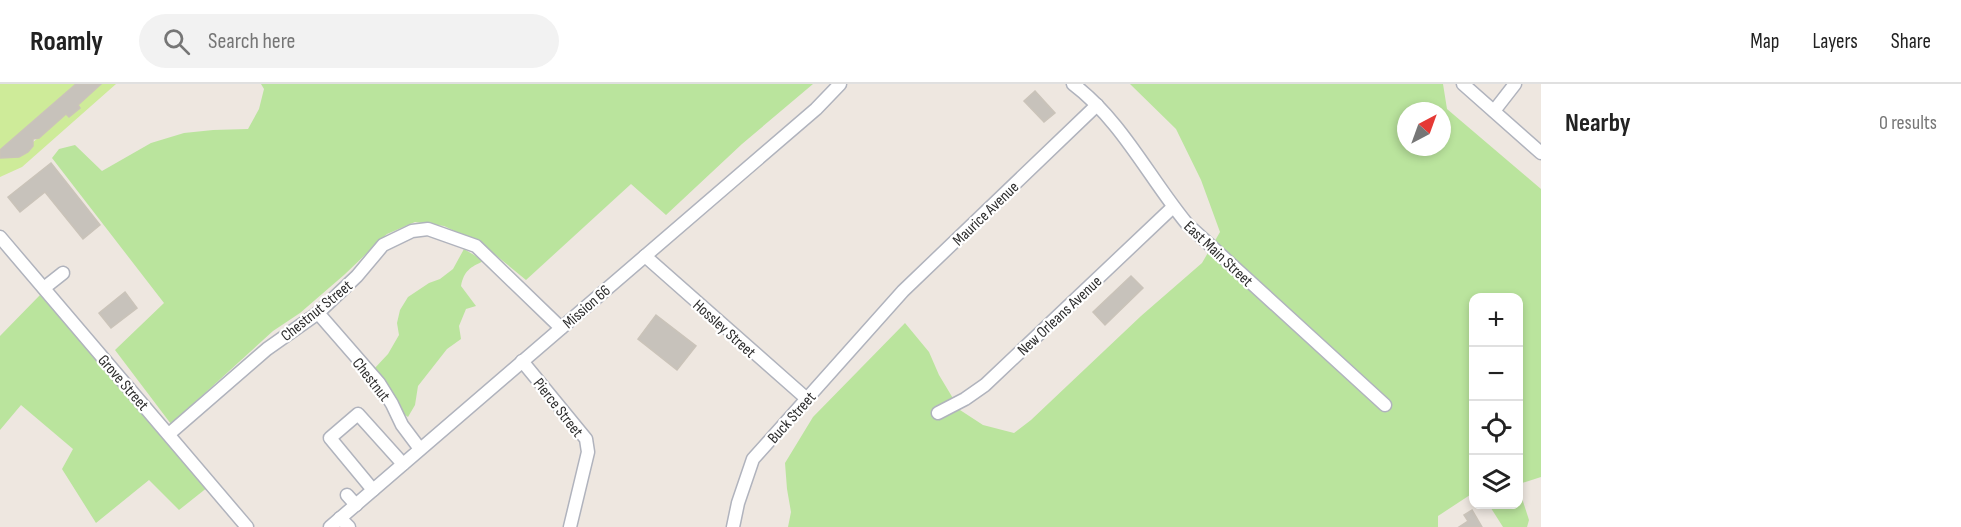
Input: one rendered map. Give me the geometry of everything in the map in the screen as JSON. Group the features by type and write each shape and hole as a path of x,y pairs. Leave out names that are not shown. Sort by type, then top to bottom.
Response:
{"street":[{"name":"Mission 66","path":"330,527 345,523 356,505 816,109 840,84"},
{"name":"East Main Street","path":"1073,84 1097,105 1134,150 1188,225 1385,405"},
{"path":"1463,84 1541,153"},
{"path":"1494,111 1515,84"},
{"name":"Maurice Avenue","path":"875,322 903,291 1097,105"},
{"name":"New Orleans Avenue","path":"938,413 985,385 1173,207"},
{"name":"Chestnut Street","path":"169,434 267,349 318,313 357,276 383,246 412,231 428,229 476,246 561,328"},
{"name":"Grove Street","path":"0,238 247,527"},
{"name":"Hossley Street","path":"645,256 807,399"},
{"path":"44,288 63,273"},
{"name":"Chestnut","path":"318,313 379,383 402,425 420,449"},
{"name":"Buck Street","path":"733,527 738,503 753,459 875,322"},
{"name":"Pierce Street","path":"522,361 586,439 588,452 570,527"},
{"path":"373,490 330,438 358,414 403,464"},
{"path":"347,495 356,505"}],"green space":[{"path":"0,84 76,84 0,150"},
{"path":"101,84 116,84 22,167 0,177 0,158 27,153 33,146 32,143 66,114 69,117 80,108 78,105"},
{"path":"261,84 813,84 742,144 666,215 631,184 526,280 487,248 444,226 415,222 387,234 300,313 273,331 171,424 115,350 164,303 52,158 59,149 75,145 102,171 151,143 184,133 248,129 259,109 264,89"},
{"path":"1130,84 1443,84 1446,102 1397,102 1397,156 1451,156 1451,112 1541,189 1541,477 1523,483 1523,293 1469,293 1469,496 1438,516 1438,527 788,527 791,512 785,463 813,417 905,323 929,352 939,375 960,410 983,425 1014,433 1202,263 1220,232 1201,180 1176,129"},
{"path":"464,249 484,261 468,270 461,286 476,306 466,309 459,326 461,339 447,349 418,386 415,405 408,417 400,411 374,369 388,354 399,335 397,323 400,310 408,297 453,269"},
{"path":"40,295 208,487 179,510 149,480 96,523 62,469 73,449 21,405 0,430 0,336"},
{"path":"1523,501 1529,520 1527,527 1503,527 1492,509 1523,509"}],"building":[{"path":"76,84 101,84 78,105 80,108 69,117 66,114 39,138 33,139 33,146 28,152 19,157 0,158 0,150"},
{"path":"1035,91 1055,113 1044,122 1024,101"},
{"path":"51,163 100,225 83,239 45,192 20,212 8,197"},
{"path":"1131,276 1143,288 1105,325 1093,312"},
{"path":"125,292 137,308 111,328 99,313"},
{"path":"656,315 696,346 677,370 638,339"},
{"path":"1472,510 1482,527 1459,527 1468,521 1464,515"}]}
